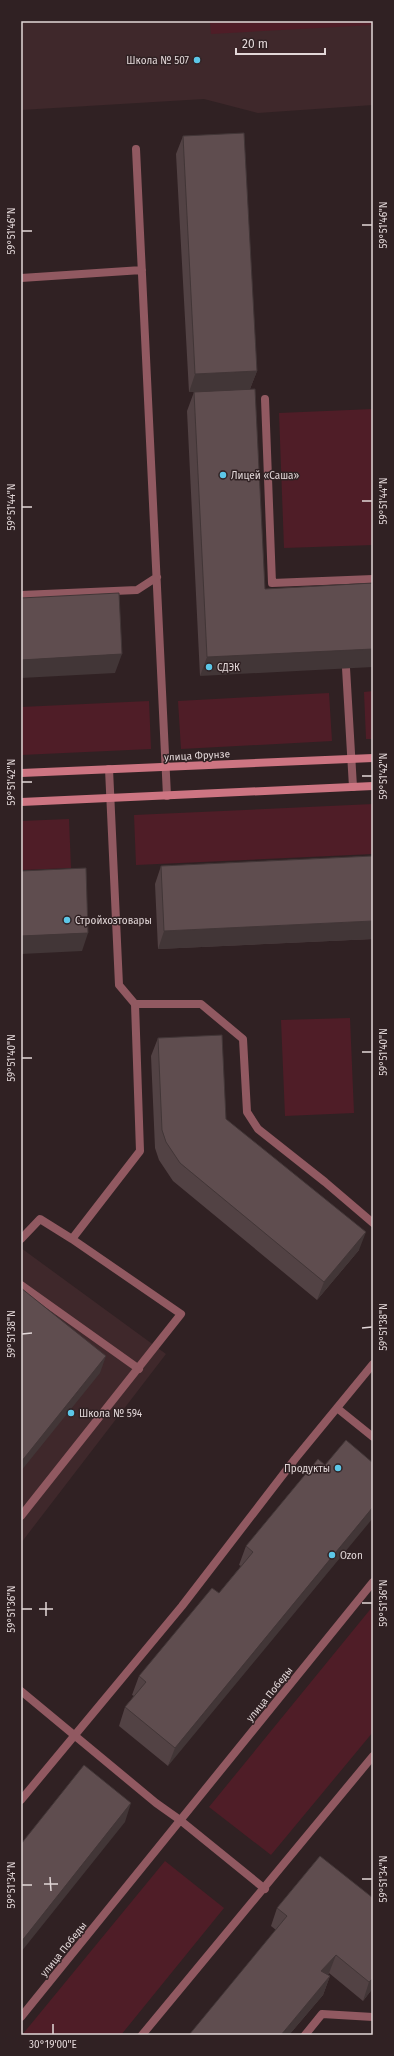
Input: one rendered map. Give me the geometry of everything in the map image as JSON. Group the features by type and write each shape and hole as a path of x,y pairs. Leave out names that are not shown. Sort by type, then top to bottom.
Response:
{"street":[{"path":"136,149 167,796"},
{"path":"21,278 142,270"},
{"path":"266,399 272,583 341,584 373,579"},
{"path":"21,595 137,590 157,577"},
{"path":"346,668 353,787"},
{"name":"улица Фрунзе","path":"21,773 373,758"},
{"path":"72,1239 140,1151 134,1004 119,985 109,769"},
{"path":"21,802 373,786"},
{"path":"134,1004 201,1004 243,1039 247,1112 258,1129 373,1224"},
{"path":"21,1239 40,1219 72,1239 181,1314 139,1369 21,1516"},
{"path":"21,1285 139,1369"},
{"path":"21,1800 182,1606 295,1459 373,1364"},
{"path":"338,1408 373,1437"},
{"name":"улица Победы","path":"21,2017 373,1582"},
{"path":"21,1691 156,1803 180,1820 264,1889"},
{"path":"142,2035 373,1756"},
{"path":"305,2035 322,2014 373,2017"}],"shaded area":[{"name":"Школа № 507","path":"21,21 373,21 373,105 258,113 204,99 21,110"},
{"path":"210,21 373,21 373,25 211,34"},
{"path":"373,409 373,545 284,548 279,413"},
{"path":"373,691 373,739 366,739 364,692"},
{"path":"329,693 332,741 181,749 178,701"},
{"path":"149,701 151,749 21,755 21,707"},
{"path":"373,804 373,854 136,865 134,815"},
{"path":"69,819 71,868 21,870 21,821"},
{"path":"350,1018 354,1113 285,1116 281,1020"},
{"name":"Школа № 594","path":"21,1248 166,1354 21,1543"},
{"path":"373,1606 373,1732 271,1855 209,1807"},
{"path":"165,1861 224,1908 121,2035 22,2035"}],"building":[{"path":"244,133 257,371 195,374 183,136"},
{"path":"255,389 265,589 373,583 373,649 207,657 194,392"},
{"path":"119,593 122,654 21,660 21,598"},
{"path":"373,856 373,921 164,931 161,866"},
{"path":"86,868 88,933 21,936 21,871"},
{"path":"222,1035 226,1119 366,1232 324,1282 180,1163 166,1142 162,1130 158,1038"},
{"path":"21,1288 106,1356 21,1462"},
{"path":"346,1440 373,1463 373,1507 175,1748 125,1707 146,1682 139,1676 212,1588 219,1593 253,1552 246,1546 318,1459 325,1465"},
{"path":"84,1765 131,1803 21,1942 21,1844"},
{"path":"320,1856 373,1898 373,1978 369,1982 336,1955 321,1971 330,1976 281,2035 189,2035 287,1916 277,1908"}],"place":[{"name":"Школа № 507","path":"197,60"},
{"name":"Лицей «Саша»","path":"223,475"},
{"name":"СДЭК","path":"209,667"},
{"name":"Стройхозтовары","path":"67,920"},
{"name":"Школа № 594","path":"71,1413"},
{"name":"Продукты","path":"338,1468"},
{"name":"Ozon","path":"332,1555"}]}
